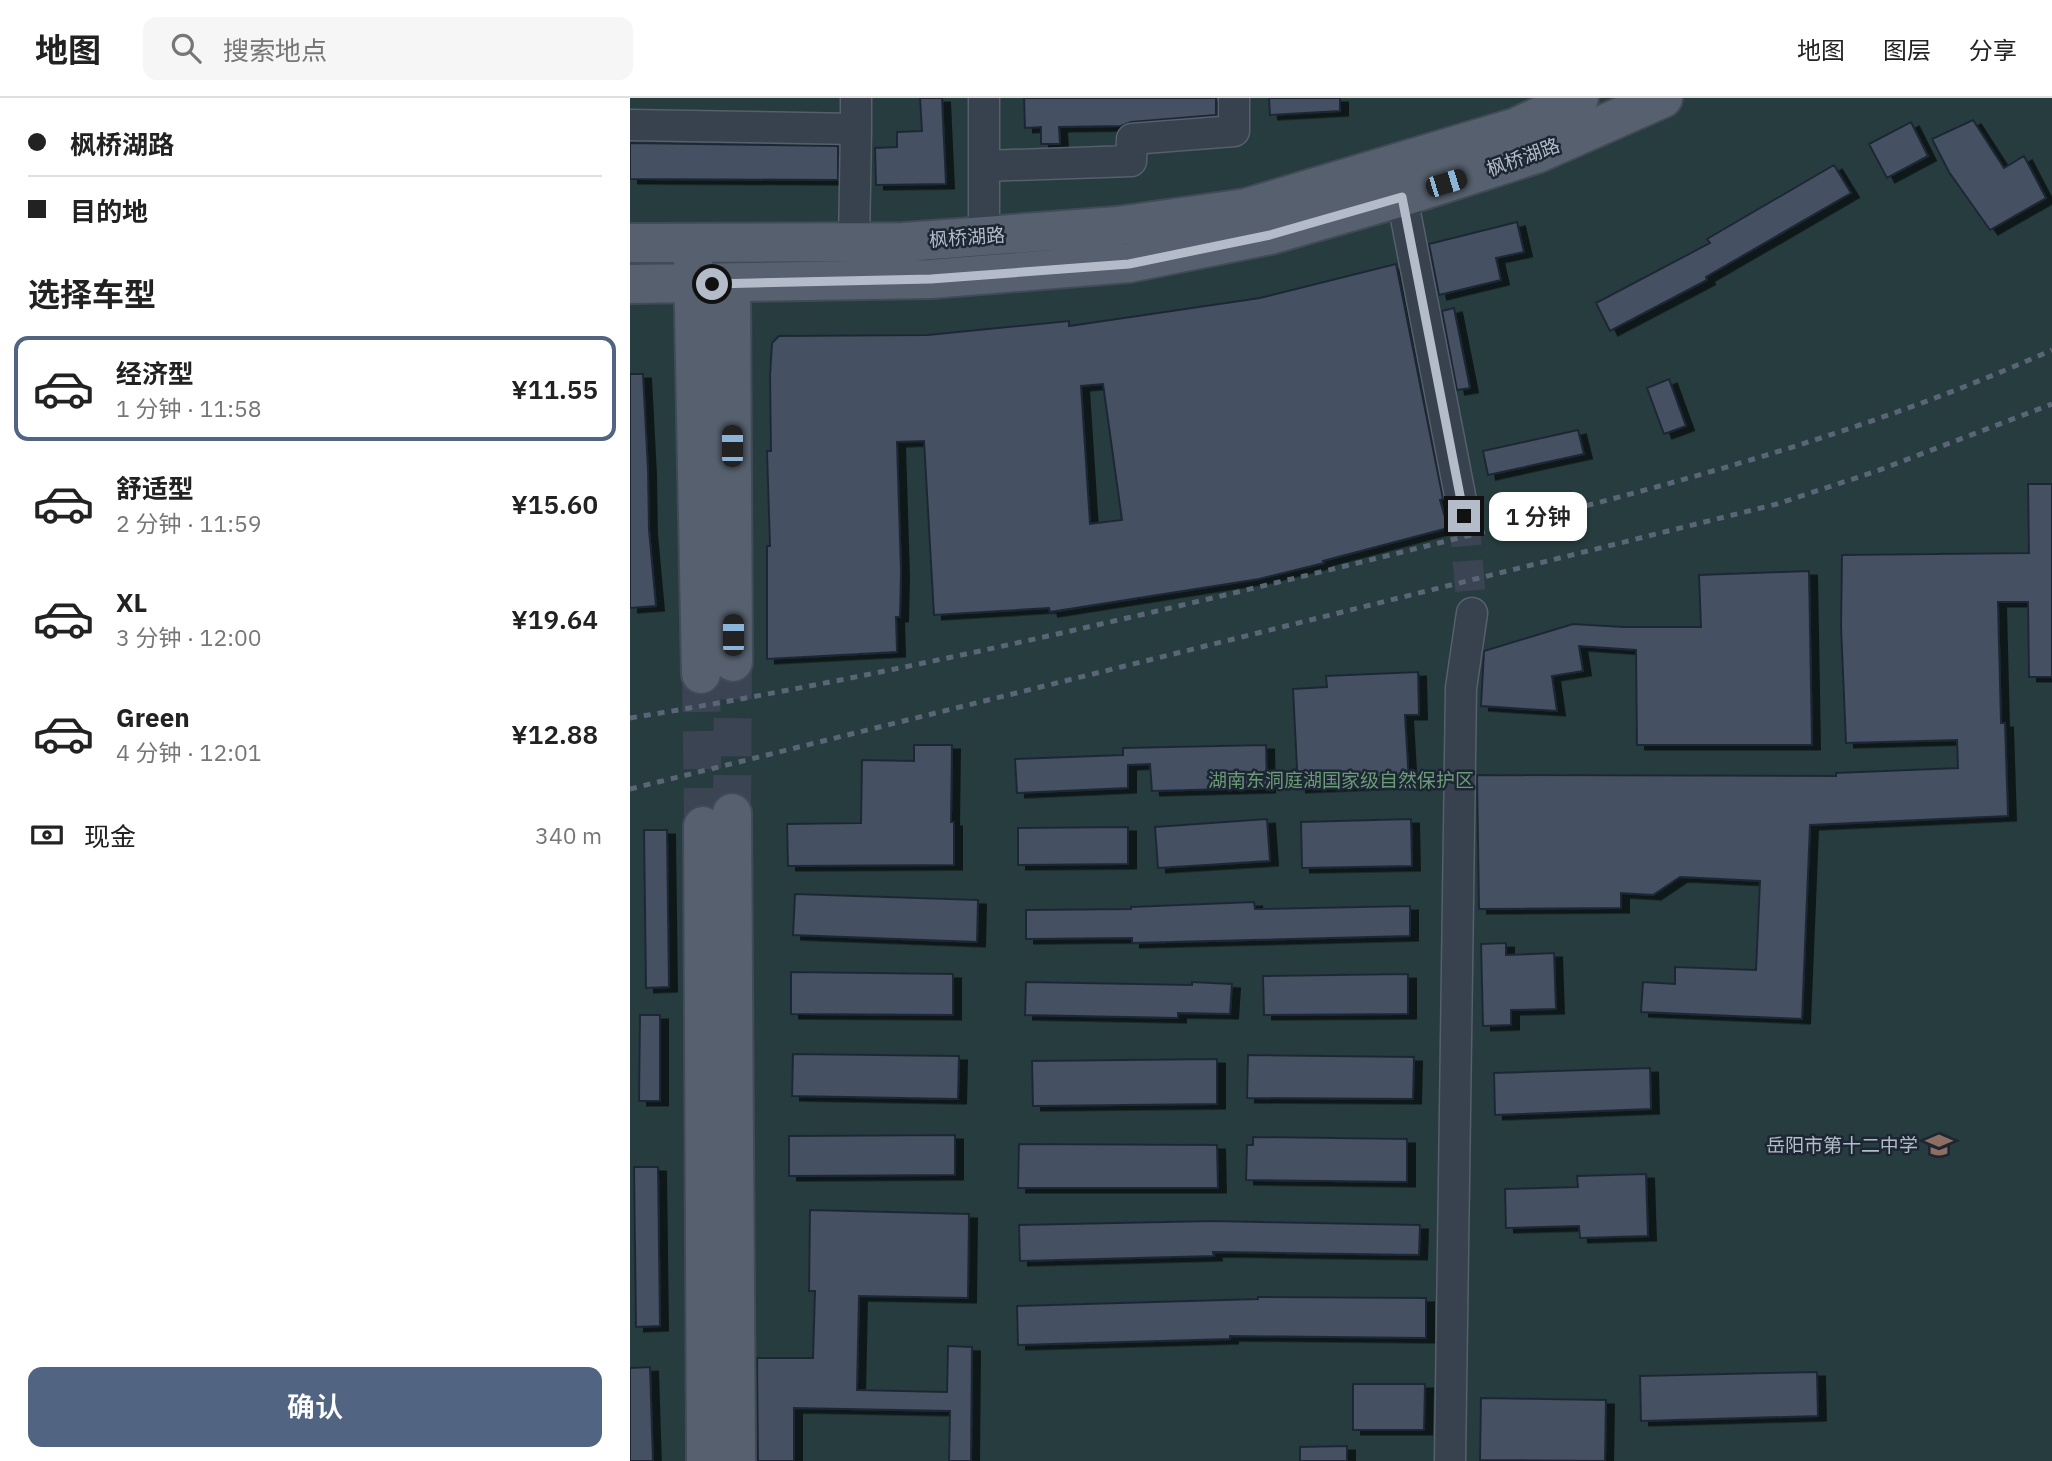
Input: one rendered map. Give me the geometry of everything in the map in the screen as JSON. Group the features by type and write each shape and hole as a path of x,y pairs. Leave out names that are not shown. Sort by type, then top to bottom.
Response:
{"main road":[{"name":"枫桥湖路","path":"630,243 904,242 1117,226 1246,208 1517,127 1579,98"},
{"name":"枫桥湖路","path":"630,284 931,279 1129,264 1270,235 1402,197 1536,154 1663,98"},
{"path":"693,243 712,284 717,668"},
{"path":"706,1461 717,820 736,1461"}],"street":[{"path":"854,242 856,98"},
{"path":"984,98 984,236"},
{"path":"984,166 1131,160 1132,139 1234,131 1234,98"},
{"path":"630,125 856,129"},
{"path":"1402,197 1464,516"},
{"path":"1450,1461 1461,688 1472,612"}],"green space":[{"name":"湖南东洞庭湖国家级自然保护区","path":"630,98 2052,98 2052,1461 630,1461"}],"building":[{"path":"920,98 942,98 946,184 876,185 875,148 897,147 897,132 922,131"},
{"path":"1024,98 1216,98 1216,115 1131,122 1121,126 1059,127 1060,144 1041,144 1041,127 1025,128"},
{"path":"1269,98 1340,98 1340,111 1270,115"},
{"path":"1973,120 2004,168 2024,156 2046,198 1990,230 1949,172 1932,139"},
{"path":"1911,122 1928,156 1887,178 1869,144"},
{"path":"630,143 838,146 838,180 630,179"},
{"path":"1834,165 1851,193 1706,277 1707,280 1610,331 1596,303 1710,243 1707,239"},
{"path":"1517,222 1524,252 1496,258 1501,280 1439,295 1429,244"},
{"path":"1396,264 1443,499 1440,500 1448,528 1259,579 1050,612 1049,608 934,615 924,441 897,442 901,572 900,617 896,617 897,652 767,659 767,546 770,546 767,451 771,451 772,343 779,336 928,335 1069,321 1069,326 1260,298","holes":["1103,384 1122,520 1090,524 1081,386"]},
{"path":"1454,308 1470,388 1457,390 1442,311"},
{"path":"630,374 643,374 649,530 656,606 630,608"},
{"path":"1669,379 1686,426 1664,434 1647,388"},
{"path":"1578,430 1584,454 1488,475 1483,451"},
{"path":"2028,484 2052,484 2052,677 2029,677 2028,602 1998,602 2001,723 2005,723 2008,816 1810,825 1802,1019 1641,1012 1643,982 1675,984 1675,967 1756,970 1760,881 1680,877 1653,895 1621,893 1621,908 1479,909 1477,775 1836,776 1836,773 1958,768 1957,740 1846,743 1841,627 1842,555 2029,553"},
{"path":"1809,571 1812,745 1637,745 1636,650 1579,646 1583,671 1552,676 1557,711 1481,706 1484,651 1573,624 1701,627 1699,575"},
{"path":"1418,672 1419,715 1405,715 1409,783 1298,788 1293,689 1327,687 1326,676"},
{"path":"914,745 952,745 951,822 954,822 954,865 788,866 787,824 861,823 862,760 914,761"},
{"path":"1266,745 1267,788 1152,791 1150,764 1128,765 1128,788 1017,793 1015,759 1123,755 1123,748"},
{"path":"1267,819 1270,861 1158,868 1155,827"},
{"path":"1411,819 1412,866 1302,868 1301,822"},
{"path":"1128,827 1128,864 1018,865 1018,828"},
{"path":"644,830 667,830 669,987 646,988"},
{"path":"795,894 978,900 977,942 793,935"},
{"path":"1254,902 1255,909 1410,906 1410,936 1132,943 1132,938 1026,939 1026,910 1131,909"},
{"path":"1506,943 1506,955 1554,953 1556,1009 1511,1010 1511,1025 1483,1026 1481,944"},
{"path":"791,972 953,974 953,1015 791,1014"},
{"path":"1408,974 1408,1014 1264,1015 1263,976"},
{"path":"1026,982 1232,984 1230,1014 1178,1013 1178,1018 1025,1015"},
{"path":"640,1015 660,1015 660,1101 639,1101"},
{"path":"793,1054 959,1056 958,1099 792,1096"},
{"path":"1248,1055 1414,1057 1413,1099 1247,1098"},
{"path":"1217,1059 1217,1104 1033,1106 1032,1061"},
{"path":"1650,1068 1651,1109 1495,1115 1494,1073"},
{"path":"955,1135 955,1175 789,1176 789,1136"},
{"path":"1253,1137 1407,1139 1407,1182 1246,1180 1247,1145 1253,1145"},
{"path":"1019,1144 1217,1145 1218,1188 1018,1188"},
{"path":"634,1167 658,1167 660,1326 636,1327"},
{"path":"1646,1174 1648,1236 1580,1238 1579,1226 1506,1228 1505,1189 1578,1187 1577,1176"},
{"path":"810,1210 969,1214 968,1298 859,1296 857,1390 947,1392 948,1346 972,1347 971,1461 949,1461 950,1411 794,1408 794,1461 758,1461 757,1358 813,1358 815,1291 809,1291"},
{"path":"1213,1221 1420,1225 1419,1255 1213,1252 1214,1256 1020,1261 1019,1225"},
{"path":"1258,1297 1426,1298 1426,1338 1230,1336 1230,1339 1018,1345 1017,1306"},
{"path":"650,1367 653,1461 630,1461 630,1368"},
{"path":"1817,1372 1818,1416 1641,1421 1640,1376"},
{"path":"1353,1384 1425,1384 1424,1430 1353,1430"},
{"path":"1481,1398 1606,1400 1605,1461 1480,1460"},
{"path":"1347,1446 1347,1461 1300,1461 1300,1447"}],"tunnel":[{"path":"1464,516 1472,613"},
{"path":"732,813 733,662"},
{"path":"701,674 703,826"}],"railway":[{"path":"630,718 819,684 1008,645 1552,515 1805,443 1889,415 2052,350"},
{"path":"630,789 1777,504 1874,472 2052,404"}],"place":[{"name":"岳阳市第十二中学","path":"1939,1145"}],"route":[{"path":"712,284 931,279 1129,264 1270,235 1402,197 1464,516"}]}
